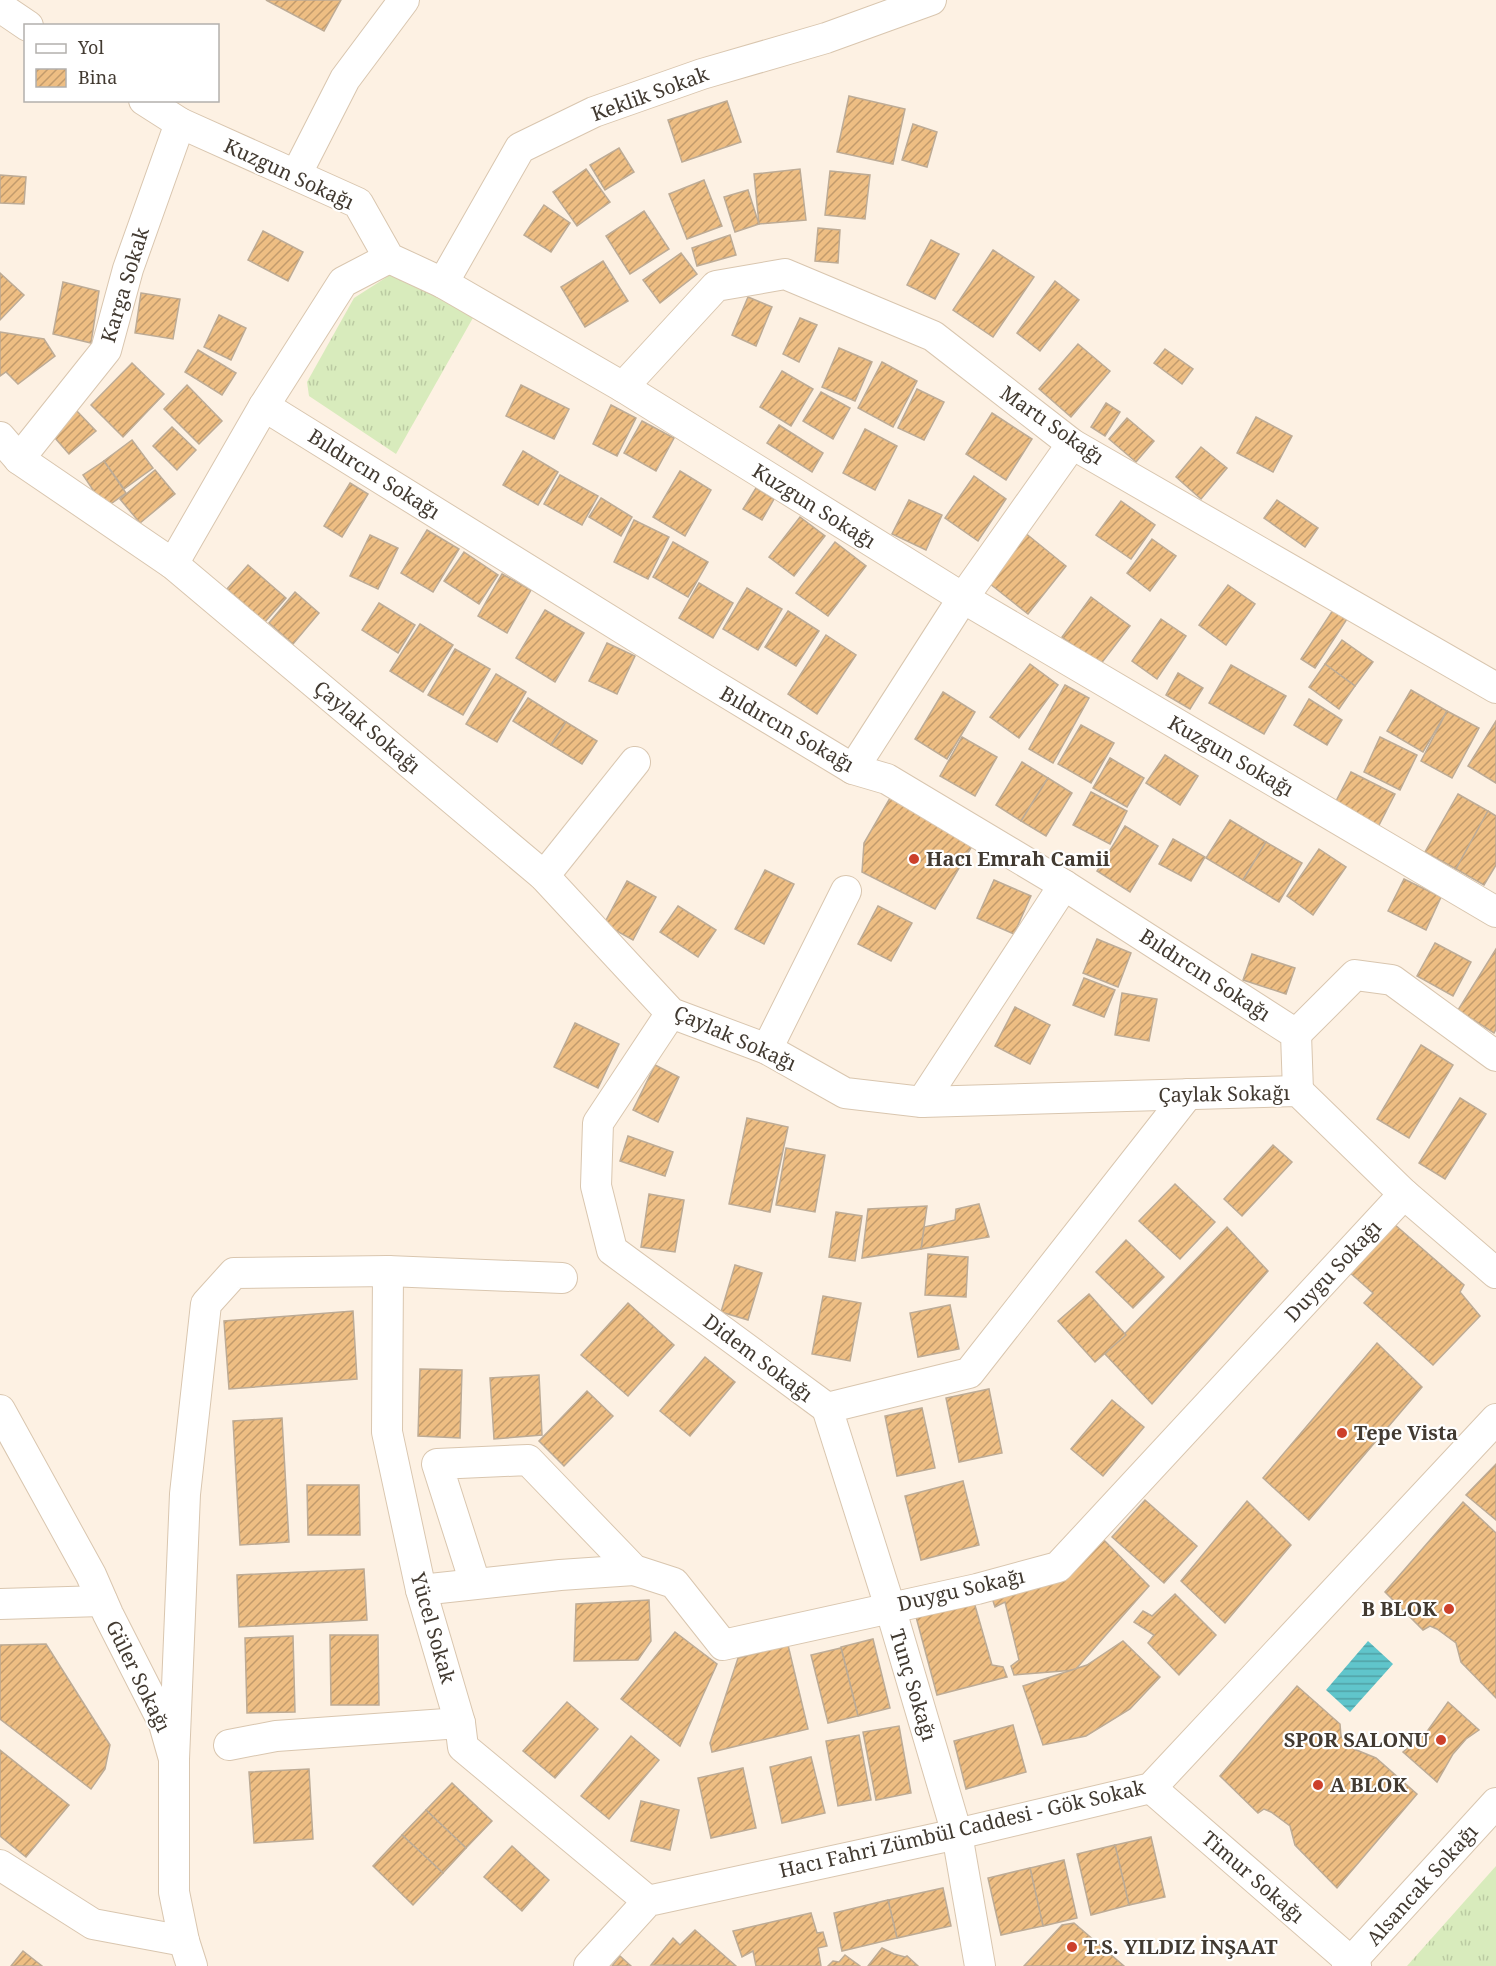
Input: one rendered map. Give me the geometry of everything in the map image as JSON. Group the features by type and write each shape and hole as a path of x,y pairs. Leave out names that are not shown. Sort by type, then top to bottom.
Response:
{"street":[{"path":"296,175 345,79 404,0"},
{"name":"Keklik Sokak","path":"443,284 520,148 594,112 702,74 826,38 931,0"},
{"path":"0,7 25,24"},
{"name":"Kuzgun Sokağı","path":"147,102 180,123 358,202 388,258 443,284 623,387 963,598 1496,912"},
{"name":"Karga Sokak","path":"10,448 106,350 128,269 180,123"},
{"path":"173,564 264,406 344,282 388,258"},
{"name":"Martı Sokağı","path":"623,387 716,286 785,274 933,336 1072,444 1496,688"},
{"name":"Bıldırcın Sokağı","path":"264,406 704,680 853,769 886,779 1064,885 1296,1034"},
{"path":"853,769 963,598 1072,444"},
{"name":"Çaylak Sokağı","path":"10,448 173,564 544,876 671,1013 767,1049 845,1093 922,1102 1298,1091 1404,1194 1496,1274"},
{"path":"544,876 635,762"},
{"path":"922,1102 1064,885"},
{"path":"767,1049 846,891"},
{"path":"1298,1091 1296,1034 1355,975 1392,980 1496,1056"},
{"name":"Didem Sokağı","path":"671,1013 598,1123 596,1186 612,1250 826,1408 969,1373 1188,1094"},
{"name":"Duygu Sokağı","path":"475,1583 437,1464 528,1461 634,1570 674,1583 723,1645 890,1606 977,1589 1058,1567 1404,1194"},
{"path":"174,1759 185,1494 206,1304 234,1273 388,1271 562,1278"},
{"name":"Yücel Sokak","path":"388,1271 387,1432 421,1590 460,1723 463,1747 648,1900"},
{"name":"Tunç Sokağı","path":"826,1408 890,1606 957,1834 980,1966"},
{"name":"Güler Sokağı","path":"0,1410 91,1575 164,1724 174,1759 174,1892 188,1954"},
{"name":"Hacı Fahri Zümbül Caddesi - Gök Sokak","path":"648,1900 957,1834 1151,1788 1496,1419"},
{"path":"421,1590 475,1583 634,1570"},
{"path":"0,1604 102,1601"},
{"path":"229,1745 276,1736 460,1723"},
{"name":"Timur Sokağı","path":"1151,1788 1351,1964"},
{"name":"Alsancak Sokağı","path":"1351,1964 1496,1803"},
{"path":"0,1865 93,1924 188,1954"},
{"path":"589,1966 648,1900"}],"green space":[{"path":"390,275 478,309 396,454 309,396 307,382 354,298"},
{"path":"1496,1866 1496,1966 1407,1966"}],"water":[{"path":"1368,1641 1393,1664 1350,1712 1326,1690"}],"building":[{"path":"266,0 341,0 324,31"},
{"path":"849,96 905,109 893,164 837,152"},
{"path":"727,101 741,142 682,162 668,120"},
{"path":"913,124 937,132 927,167 902,160"},
{"path":"619,148 634,172 605,190 590,165"},
{"path":"586,169 610,202 577,226 553,192"},
{"path":"800,169 806,220 759,224 754,174"},
{"path":"830,171 870,175 865,219 825,215"},
{"path":"0,175 26,177 24,204 0,203"},
{"path":"704,180 722,226 687,239 669,194"},
{"path":"748,190 759,224 735,232 724,197"},
{"path":"544,205 570,223 551,252 524,235"},
{"path":"644,211 669,249 630,274 606,236"},
{"path":"818,228 840,230 838,263 815,261"},
{"path":"263,231 303,252 288,281 248,260"},
{"path":"730,235 736,255 697,266 692,248"},
{"path":"931,240 959,254 935,299 907,285"},
{"path":"993,250 1034,277 993,337 953,310"},
{"path":"681,253 697,274 660,303 643,280"},
{"path":"603,261 628,301 585,327 561,287"},
{"path":"0,273 24,295 0,320"},
{"path":"1055,281 1079,300 1040,351 1017,333"},
{"path":"63,282 99,291 91,343 53,334"},
{"path":"141,293 180,299 173,339 135,333"},
{"path":"748,297 772,307 756,346 732,335"},
{"path":"219,315 246,328 231,360 204,347"},
{"path":"800,318 817,325 799,362 783,354"},
{"path":"0,332 44,339 55,356 18,384 6,372 0,376"},
{"path":"1078,344 1110,371 1071,417 1039,389"},
{"path":"839,348 872,362 855,401 822,387"},
{"path":"1165,349 1193,369 1182,384 1154,363"},
{"path":"198,350 236,373 222,395 185,372"},
{"path":"882,362 917,381 893,427 858,408"},
{"path":"132,363 164,394 123,437 91,405"},
{"path":"782,371 813,389 791,426 760,407"},
{"path":"187,385 222,421 199,444 164,409"},
{"path":"521,385 569,409 554,439 506,416"},
{"path":"917,389 944,402 924,440 898,428"},
{"path":"821,392 850,408 833,439 803,421"},
{"path":"1106,403 1120,412 1105,436 1091,427"},
{"path":"611,405 636,418 617,456 593,444"},
{"path":"74,408 96,431 69,454 48,430"},
{"path":"992,413 1032,439 1006,480 966,454"},
{"path":"1256,417 1292,436 1273,472 1237,453"},
{"path":"1127,418 1154,441 1136,462 1109,439"},
{"path":"642,421 674,438 656,471 624,453"},
{"path":"779,425 823,453 812,472 767,443"},
{"path":"172,427 196,450 177,470 153,446"},
{"path":"865,429 897,446 875,490 843,473"},
{"path":"132,440 153,468 124,489 104,461"},
{"path":"1201,447 1227,468 1201,499 1176,477"},
{"path":"523,451 558,472 538,505 503,485"},
{"path":"104,461 126,493 105,508 83,475"},
{"path":"155,470 175,494 140,523 120,499"},
{"path":"680,471 711,490 685,536 653,517"},
{"path":"560,475 598,496 582,525 544,504"},
{"path":"974,476 1006,499 978,541 945,518"},
{"path":"350,483 368,494 342,537 324,526"},
{"path":"756,488 774,499 762,520 743,509"},
{"path":"601,498 632,517 621,536 589,517"},
{"path":"909,500 942,515 926,550 892,534"},
{"path":"1277,500 1318,528 1305,547 1264,518"},
{"path":"1121,501 1155,525 1131,559 1096,535"},
{"path":"800,517 825,536 794,576 769,557"},
{"path":"634,520 669,537 648,579 614,562"},
{"path":"427,530 459,549 433,592 401,573"},
{"path":"1024,532 1066,566 1028,614 985,580"},
{"path":"370,535 398,548 378,589 350,576"},
{"path":"1152,539 1176,556 1150,591 1127,573"},
{"path":"673,542 708,562 688,597 653,577"},
{"path":"835,542 866,566 828,616 796,593"},
{"path":"464,552 498,575 479,604 444,581"},
{"path":"248,565 286,598 265,622 227,589"},
{"path":"502,574 531,590 507,633 478,616"},
{"path":"699,583 733,603 713,638 679,618"},
{"path":"1228,585 1255,604 1226,645 1199,625"},
{"path":"747,588 782,609 758,650 723,629"},
{"path":"295,592 319,613 293,644 269,623"},
{"path":"1091,597 1130,626 1100,665 1062,637"},
{"path":"379,603 415,625 398,653 362,630"},
{"path":"545,610 584,633 555,682 516,658"},
{"path":"1333,610 1347,619 1315,668 1301,659"},
{"path":"788,611 819,631 796,666 765,647"},
{"path":"1161,619 1186,636 1157,679 1132,661"},
{"path":"420,624 453,645 423,692 390,671"},
{"path":"826,635 856,655 817,714 788,694"},
{"path":"1342,640 1373,662 1355,686 1325,664"},
{"path":"607,643 635,656 617,694 589,681"},
{"path":"455,649 490,669 463,715 428,695"},
{"path":"1030,664 1058,685 1019,738 990,717"},
{"path":"1325,664 1355,686 1339,709 1309,687"},
{"path":"1231,665 1286,696 1264,734 1209,703"},
{"path":"1178,673 1203,688 1190,709 1166,695"},
{"path":"496,674 526,692 497,742 466,724"},
{"path":"1065,685 1089,698 1053,763 1029,749"},
{"path":"1411,690 1447,711 1423,752 1387,731"},
{"path":"943,692 975,712 947,759 915,739"},
{"path":"528,698 566,722 551,745 513,721"},
{"path":"1309,699 1342,720 1327,745 1294,725"},
{"path":"1447,711 1479,728 1452,778 1421,761"},
{"path":"1496,721 1496,783 1468,766"},
{"path":"566,722 597,741 582,764 551,745"},
{"path":"1081,725 1114,743 1091,783 1058,764"},
{"path":"962,737 997,757 975,796 940,776"},
{"path":"1380,737 1417,755 1400,790 1364,772"},
{"path":"1165,755 1198,776 1180,805 1146,783"},
{"path":"1110,758 1144,778 1127,807 1093,788"},
{"path":"1022,762 1048,778 1021,821 996,805"},
{"path":"1351,772 1395,794 1378,827 1334,805"},
{"path":"1048,778 1072,793 1046,836 1021,821"},
{"path":"1091,792 1127,811 1110,844 1073,825"},
{"path":"1458,794 1488,811 1456,869 1425,852"},
{"name":"Hacı Emrah Camii","path":"890,798 972,846 935,909 862,872 864,843"},
{"path":"1488,811 1496,816 1496,865 1484,885 1456,869"},
{"path":"1230,820 1266,842 1243,880 1206,858"},
{"path":"1125,826 1158,846 1130,892 1097,871"},
{"path":"1173,839 1205,857 1191,881 1159,864"},
{"path":"1266,842 1302,863 1279,902 1243,880"},
{"path":"1319,849 1346,867 1313,915 1287,896"},
{"path":"765,870 794,884 764,944 735,929"},
{"path":"1404,879 1441,897 1426,930 1388,911"},
{"path":"994,880 1031,896 1014,934 977,918"},
{"path":"627,881 656,897 633,940 604,924"},
{"path":"678,906 716,930 698,957 660,932"},
{"path":"878,906 912,923 891,961 858,944"},
{"path":"1097,939 1131,953 1118,987 1083,973"},
{"path":"1435,943 1471,962 1453,996 1417,976"},
{"path":"1496,949 1496,1029 1494,1033 1458,1010"},
{"path":"1252,954 1295,968 1286,994 1243,980"},
{"path":"1084,978 1115,990 1104,1017 1073,1005"},
{"path":"1122,993 1157,999 1149,1041 1115,1035"},
{"path":"1015,1007 1050,1025 1030,1064 995,1046"},
{"path":"575,1023 619,1044 598,1088 554,1067"},
{"path":"1421,1045 1453,1065 1409,1138 1377,1119"},
{"path":"655,1065 679,1077 658,1122 633,1110"},
{"path":"1460,1098 1486,1114 1445,1179 1419,1163"},
{"path":"747,1118 788,1127 770,1212 729,1204"},
{"path":"628,1136 673,1152 665,1176 620,1161"},
{"path":"1273,1145 1292,1162 1242,1216 1224,1199"},
{"path":"786,1148 825,1155 815,1212 776,1205"},
{"path":"1175,1184 1215,1222 1180,1259 1139,1221"},
{"path":"649,1194 684,1200 675,1252 641,1247"},
{"path":"979,1204 989,1237 921,1249 924,1227 955,1220 956,1209"},
{"path":"927,1206 921,1249 862,1258 868,1209"},
{"path":"836,1212 862,1216 855,1261 829,1257"},
{"path":"1394,1224 1464,1285 1460,1292 1480,1316 1433,1365 1364,1303 1373,1293 1348,1271"},
{"path":"1227,1227 1268,1271 1152,1404 1105,1354"},
{"path":"1126,1240 1164,1277 1133,1308 1096,1272"},
{"path":"928,1254 968,1257 966,1297 925,1295"},
{"path":"735,1265 762,1273 748,1320 721,1312"},
{"path":"1089,1294 1126,1335 1095,1362 1058,1321"},
{"path":"823,1296 861,1303 850,1361 812,1354"},
{"path":"628,1303 674,1345 628,1396 581,1355"},
{"path":"950,1305 959,1349 918,1357 910,1313"},
{"path":"353,1311 357,1379 229,1389 224,1321"},
{"name":"Tepe Vista","path":"1377,1343 1422,1387 1309,1520 1263,1478"},
{"path":"705,1357 735,1382 690,1436 660,1411"},
{"path":"420,1369 462,1370 460,1438 418,1436"},
{"path":"539,1375 542,1435 494,1439 490,1378"},
{"path":"989,1389 1002,1453 959,1462 946,1398"},
{"path":"587,1391 613,1416 564,1466 539,1441"},
{"path":"1112,1400 1144,1427 1103,1476 1071,1449"},
{"path":"922,1408 935,1468 897,1476 885,1416"},
{"path":"282,1418 289,1542 240,1545 233,1421"},
{"path":"1496,1464 1496,1520 1466,1495"},
{"path":"963,1481 979,1545 921,1560 905,1496"},
{"path":"307,1485 359,1485 360,1535 308,1535"},
{"path":"1145,1500 1197,1546 1164,1583 1112,1537"},
{"path":"1247,1501 1291,1545 1225,1623 1181,1581"},
{"name":"B BLOK","path":"1463,1502 1496,1533 1496,1698 1461,1662 1456,1643 1430,1626 1423,1630 1385,1592"},
{"path":"1100,1536 1149,1586 1075,1670 1014,1675 1011,1666 1019,1660 1005,1602 995,1607 991,1595"},
{"path":"364,1569 367,1620 239,1627 237,1575"},
{"path":"1175,1594 1216,1635 1179,1675 1148,1643 1154,1635 1134,1622 1143,1611 1152,1616"},
{"path":"649,1600 651,1641 638,1660 574,1661 576,1604"},
{"path":"974,1602 992,1665 1003,1667 1007,1677 937,1695 915,1613"},
{"path":"675,1632 717,1664 680,1746 621,1699"},
{"path":"330,1635 378,1635 379,1705 331,1705"},
{"path":"293,1636 295,1712 247,1713 245,1638"},
{"path":"873,1639 890,1708 858,1716 841,1647"},
{"path":"1123,1641 1160,1677 1130,1709 1086,1736 1043,1745 1023,1686 1087,1665"},
{"path":"46,1644 110,1745 105,1769 91,1789 0,1719 0,1645"},
{"path":"788,1645 808,1729 712,1752 710,1743 738,1658"},
{"path":"841,1648 858,1716 828,1723 811,1655"},
{"name":"A BLOK","path":"1297,1686 1340,1724 1341,1736 1346,1742 1354,1749 1376,1758 1417,1794 1337,1888 1295,1845 1290,1826 1264,1809 1258,1813 1220,1776"},
{"path":"567,1702 598,1729 555,1778 523,1751"},
{"name":"SPOR SALONU","path":"1448,1702 1479,1730 1466,1739 1453,1754 1437,1782 1403,1752 1426,1733"},
{"path":"1013,1725 1026,1772 966,1789 954,1741"},
{"path":"899,1726 911,1793 876,1800 863,1732"},
{"path":"859,1735 871,1800 838,1806 826,1741"},
{"path":"631,1736 659,1760 609,1819 581,1796"},
{"path":"0,1750 69,1805 26,1857 0,1836"},
{"path":"811,1757 825,1813 782,1823 770,1767"},
{"path":"743,1768 756,1828 711,1838 698,1778"},
{"path":"309,1769 313,1839 254,1843 249,1772"},
{"path":"452,1783 492,1821 466,1848 426,1810"},
{"path":"641,1801 679,1810 670,1850 631,1841"},
{"path":"426,1810 466,1848 443,1873 402,1835"},
{"path":"402,1835 443,1873 413,1905 373,1866"},
{"path":"1151,1837 1165,1897 1129,1905 1115,1845"},
{"path":"1115,1845 1129,1905 1091,1915 1077,1854"},
{"path":"512,1846 549,1880 522,1911 484,1877"},
{"path":"1064,1860 1077,1918 1043,1926 1030,1868"},
{"path":"1030,1868 1043,1926 1001,1935 988,1878"},
{"path":"943,1888 951,1926 897,1938 888,1900"},
{"path":"888,1900 897,1938 842,1951 834,1913"},
{"path":"811,1913 817,1933 823,1932 827,1946 818,1948 821,1966 756,1966 753,1951 742,1957 733,1931"},
{"name":"T.S. YILDIZ İNŞAAT","path":"1074,1923 1124,1966 1024,1966 1062,1925"},
{"path":"695,1930 736,1966 651,1965 673,1938 680,1945"},
{"path":"882,1948 894,1954 907,1956 918,1966 868,1966"},
{"path":"23,1951 42,1966 11,1966"},
{"path":"845,1955 860,1966 828,1966 833,1961 839,1962"},
{"path":"620,1956 631,1966 612,1966"}],"place":[{"name":"Hacı Emrah Camii","path":"914,859"},
{"name":"Tepe Vista","path":"1342,1433"},
{"name":"B BLOK","path":"1449,1609"},
{"name":"SPOR SALONU","path":"1441,1740"},
{"name":"A BLOK","path":"1318,1785"},
{"name":"T.S. YILDIZ İNŞAAT","path":"1072,1947"}]}
